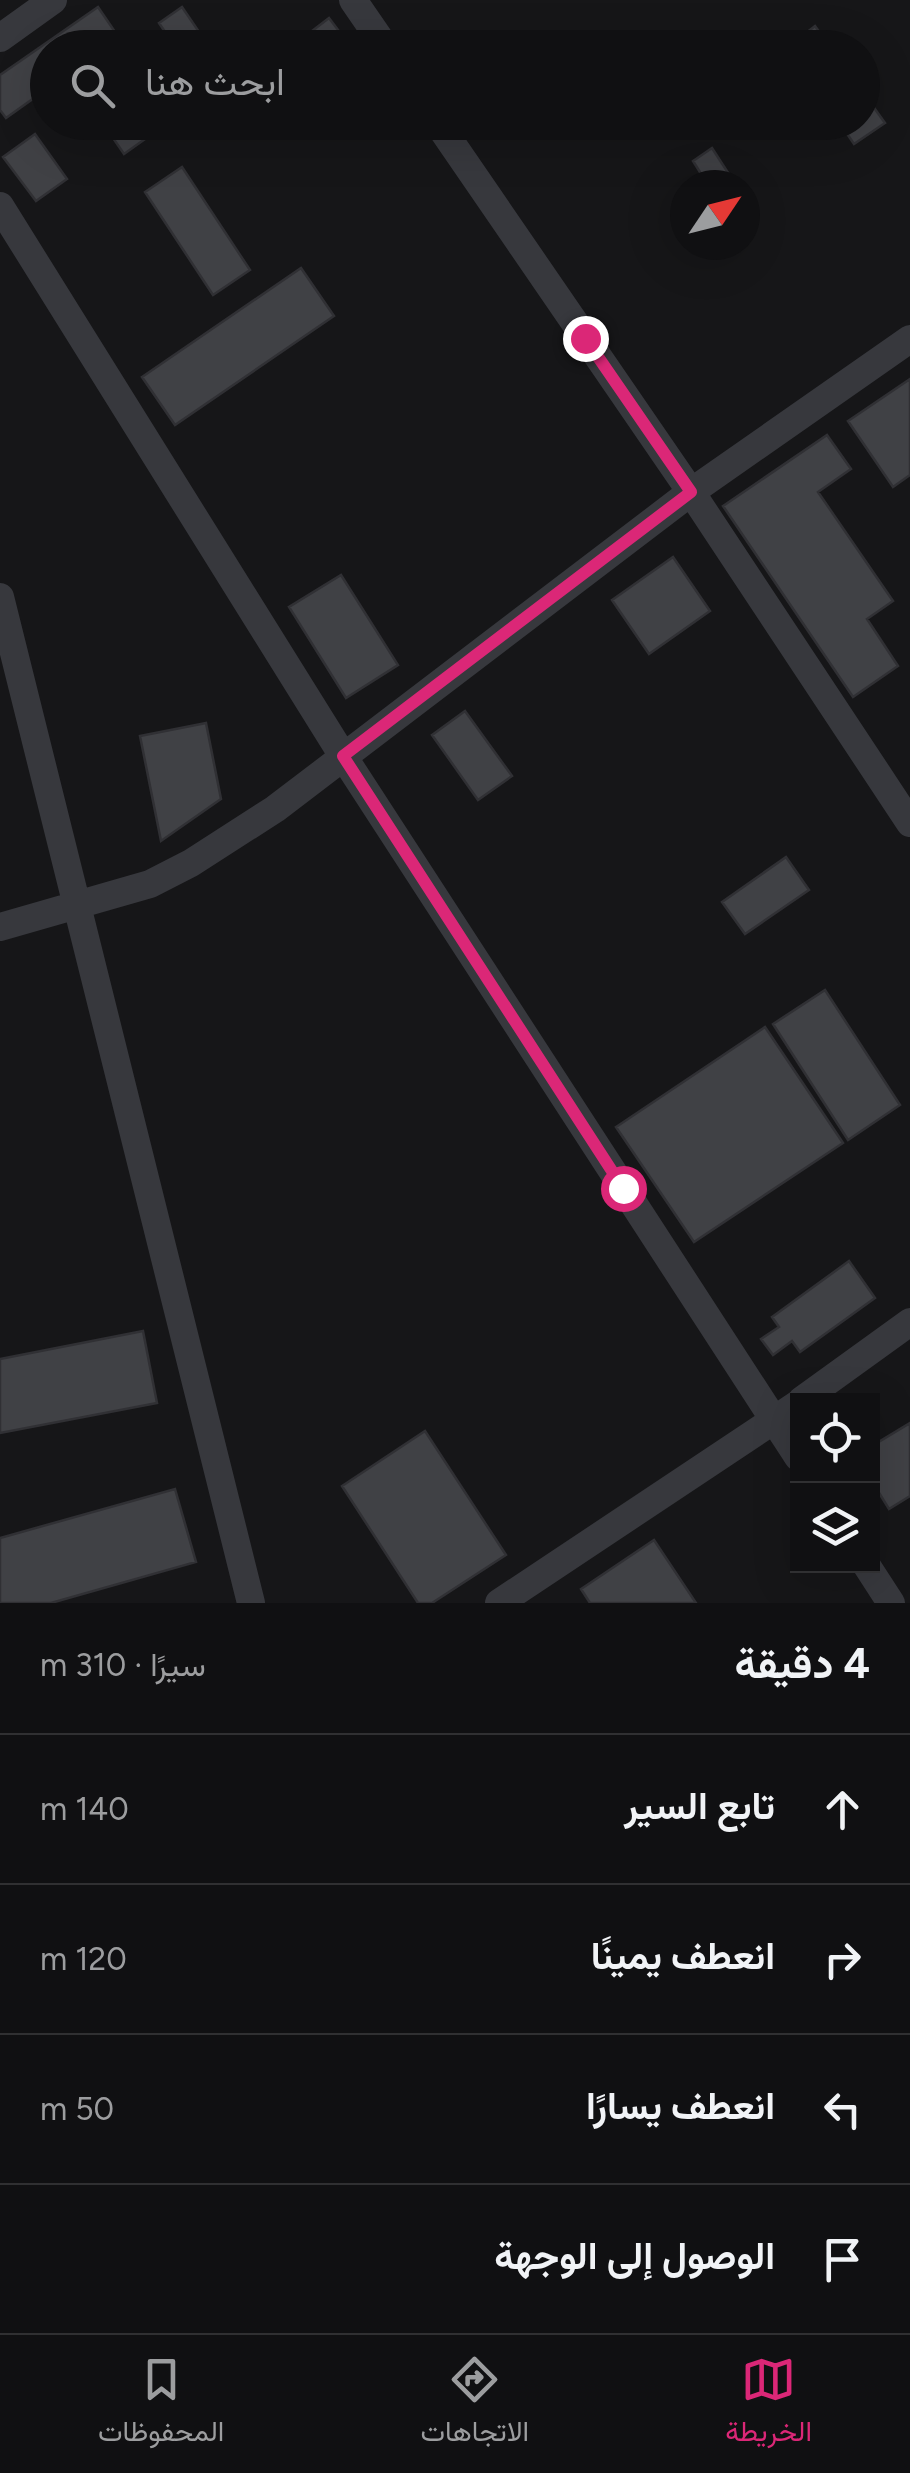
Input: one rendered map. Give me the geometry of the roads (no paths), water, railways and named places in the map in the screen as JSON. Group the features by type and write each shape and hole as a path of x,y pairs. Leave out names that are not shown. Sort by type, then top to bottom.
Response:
{"street":[{"path":"0,38 53,0"},
{"path":"353,0 374,30"},
{"path":"449,140 691,492 910,823"},
{"path":"0,206 343,756 790,1445"},
{"path":"0,927 80,907 150,884 192,864 275,809 691,492 910,340"},
{"path":"0,597 9,667 80,907 250,1603"},
{"path":"812,1393 910,1322"},
{"path":"499,1603 790,1409"},
{"path":"872,1573 891,1603"}]}
